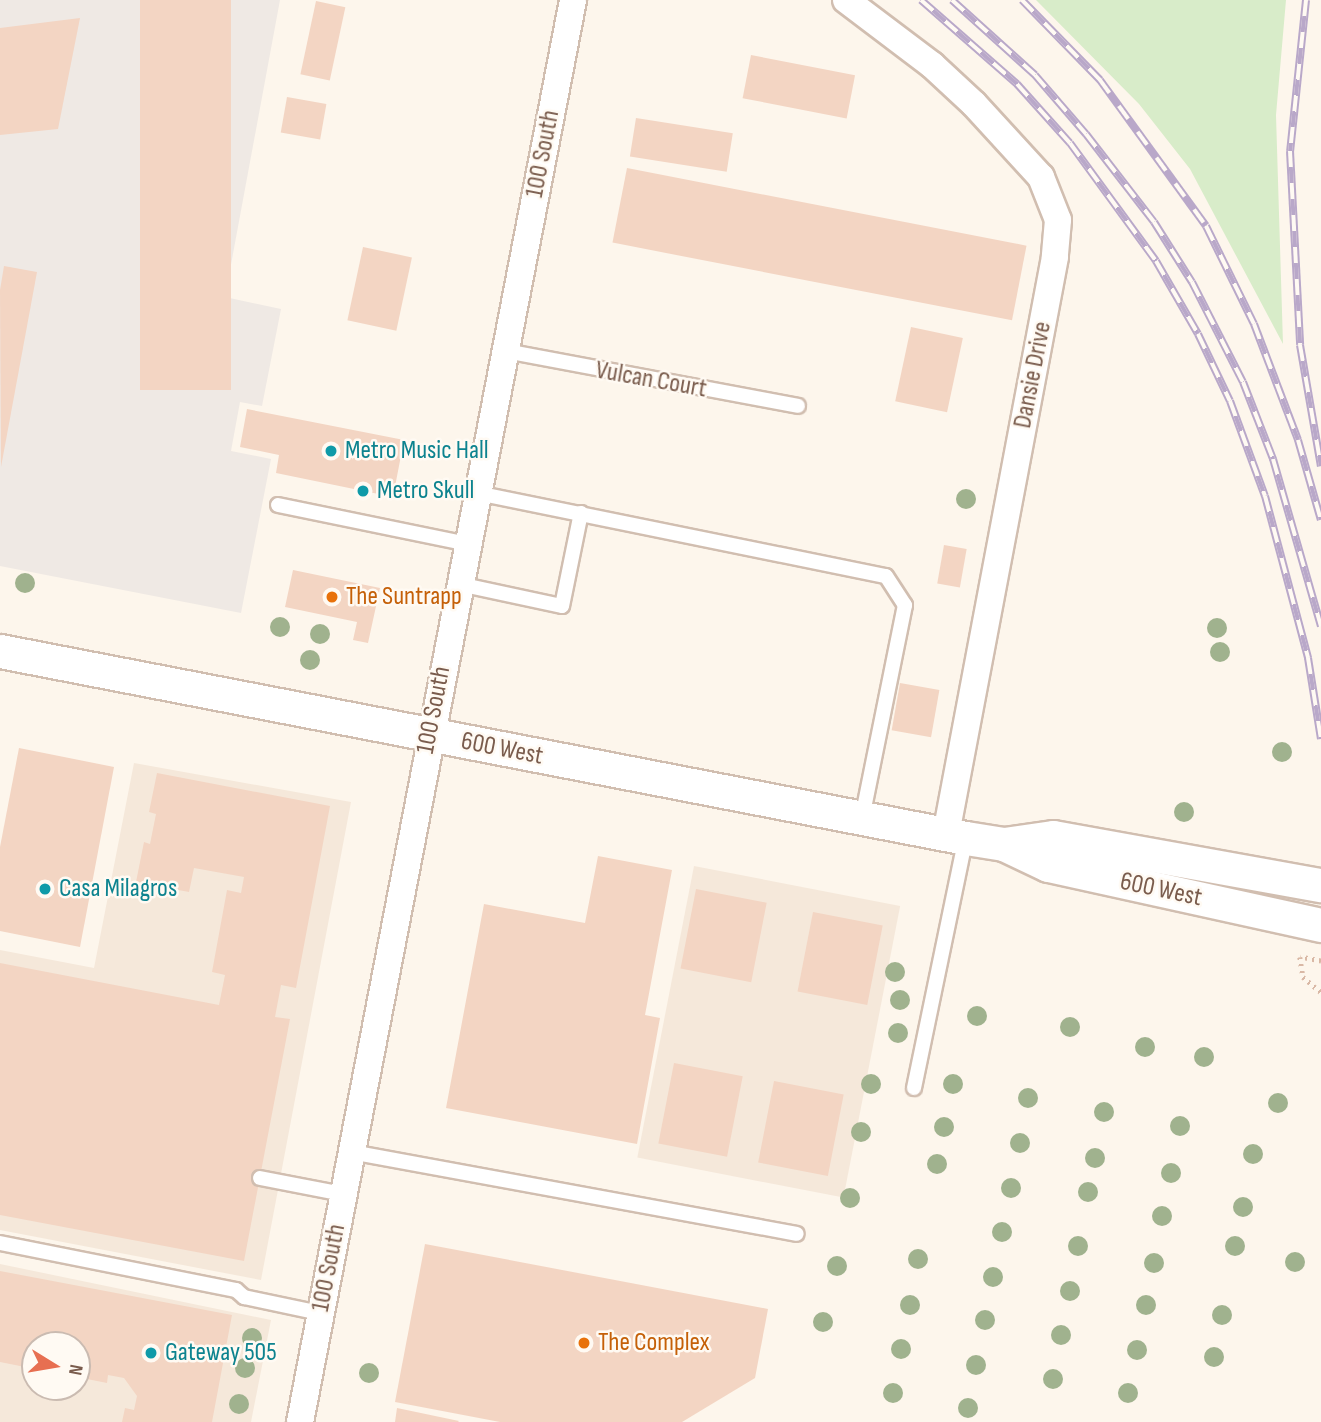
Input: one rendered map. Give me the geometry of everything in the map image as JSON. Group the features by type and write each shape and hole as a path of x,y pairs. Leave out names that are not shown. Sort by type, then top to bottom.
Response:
{"street":[{"name":"100 South","path":"300,1422 429,735 573,0"},
{"name":"Dansie Drive","path":"846,0 932,65 1010,141 1041,177 1058,220 1055,257 956,836"},
{"name":"600 West","path":"2,658 429,735 1004,844 1048,865 1321,925"},
{"name":"600 West","path":"1004,844 1053,837 1321,884"}],"lane":[{"name":"Vulcan Court","path":"505,351 798,406"},
{"path":"477,493 886,576 905,605 862,818"},
{"path":"278,505 468,544"},
{"path":"459,584 562,606 581,513"},
{"path":"914,1088 956,836"},
{"path":"351,1152 797,1234"},
{"path":"260,1178 342,1194"},
{"path":"0,1243 236,1290 244,1297 320,1313"}],"path":[{"path":"1321,961 1300,957 1303,977 1321,992"}],"shaded area":[{"path":"0,0 280,0 225,297 281,309 262,406 240,402 231,451 271,459 241,613 0,566"},
{"path":"134,763 351,802 261,1280 0,1230 0,950 94,968"},
{"path":"694,866 900,906 843,1198 637,1158"},
{"name":"Gateway 505","path":"0,1264 271,1320 251,1422 0,1422"}],"green space":[{"path":"1036,0 1286,0 1276,115 1283,344 1190,169 1139,104"}],"building":[{"path":"140,0 231,0 231,390 140,390"},
{"path":"316,1 345,7 330,81 300,74"},
{"path":"80,18 58,129 0,135 0,28"},
{"path":"751,55 855,75 847,118 743,98"},
{"path":"287,97 326,104 320,139 281,132"},
{"path":"636,118 733,133 727,172 630,157"},
{"path":"627,168 1027,246 1012,320 612,243"},
{"path":"363,247 412,257 396,331 347,320"},
{"path":"4,266 37,272 1,467 0,290"},
{"path":"911,327 963,338 947,412 895,401"},
{"name":"Metro Music Hall","path":"247,409 404,440 393,497 276,473 279,455 240,447"},
{"path":"944,545 967,549 960,587 937,583"},
{"name":"The Suntrapp","path":"293,570 380,588 368,643 353,640 357,622 285,607"},
{"path":"900,683 939,690 931,737 892,730"},
{"name":"Casa Milagros","path":"19,748 114,767 80,947 0,931 0,847"},
{"path":"157,773 330,806 296,988 281,985 275,1017 290,1019 244,1261 0,1215 0,963 219,1005 225,975 212,972 227,890 241,893 244,877 194,868 189,892 136,882 144,842 150,844 156,814 149,812"},
{"path":"598,856 672,870 645,1015 660,1018 637,1144 446,1108 484,904 585,923"},
{"path":"696,889 767,903 751,982 681,969"},
{"path":"813,912 883,926 867,1005 798,992"},
{"path":"674,1063 743,1076 727,1157 658,1143"},
{"path":"774,1081 844,1095 828,1176 758,1162"},
{"name":"The Complex","path":"425,1244 768,1309 755,1378 682,1422 500,1422 395,1402"},
{"name":"Gateway 505","path":"0,1271 232,1315 212,1422 122,1422 125,1408 134,1410 137,1396 124,1378 108,1375 107,1383 91,1380 91,1331 21,1331 21,1366 0,1362"},
{"path":"397,1408 459,1421 395,1422"}],"railway":[{"path":"921,0 1017,84 1070,143 1156,261 1198,334 1230,401 1265,496 1308,658 1321,739"},
{"path":"952,0 1035,75 1086,134 1154,222 1192,282 1243,382 1273,459 1321,626"},
{"path":"1022,0 1100,80 1206,226 1254,324 1298,440 1321,520"},
{"path":"1306,0 1290,151 1300,345 1321,466"}],"place":[{"name":"Metro Music Hall","path":"331,451"},
{"name":"Metro Skull","path":"363,491"},
{"name":"The Suntrapp","path":"332,597"},
{"name":"Casa Milagros","path":"45,889"},
{"name":"The Complex","path":"584,1343"},
{"name":"Gateway 505","path":"151,1353"}]}
